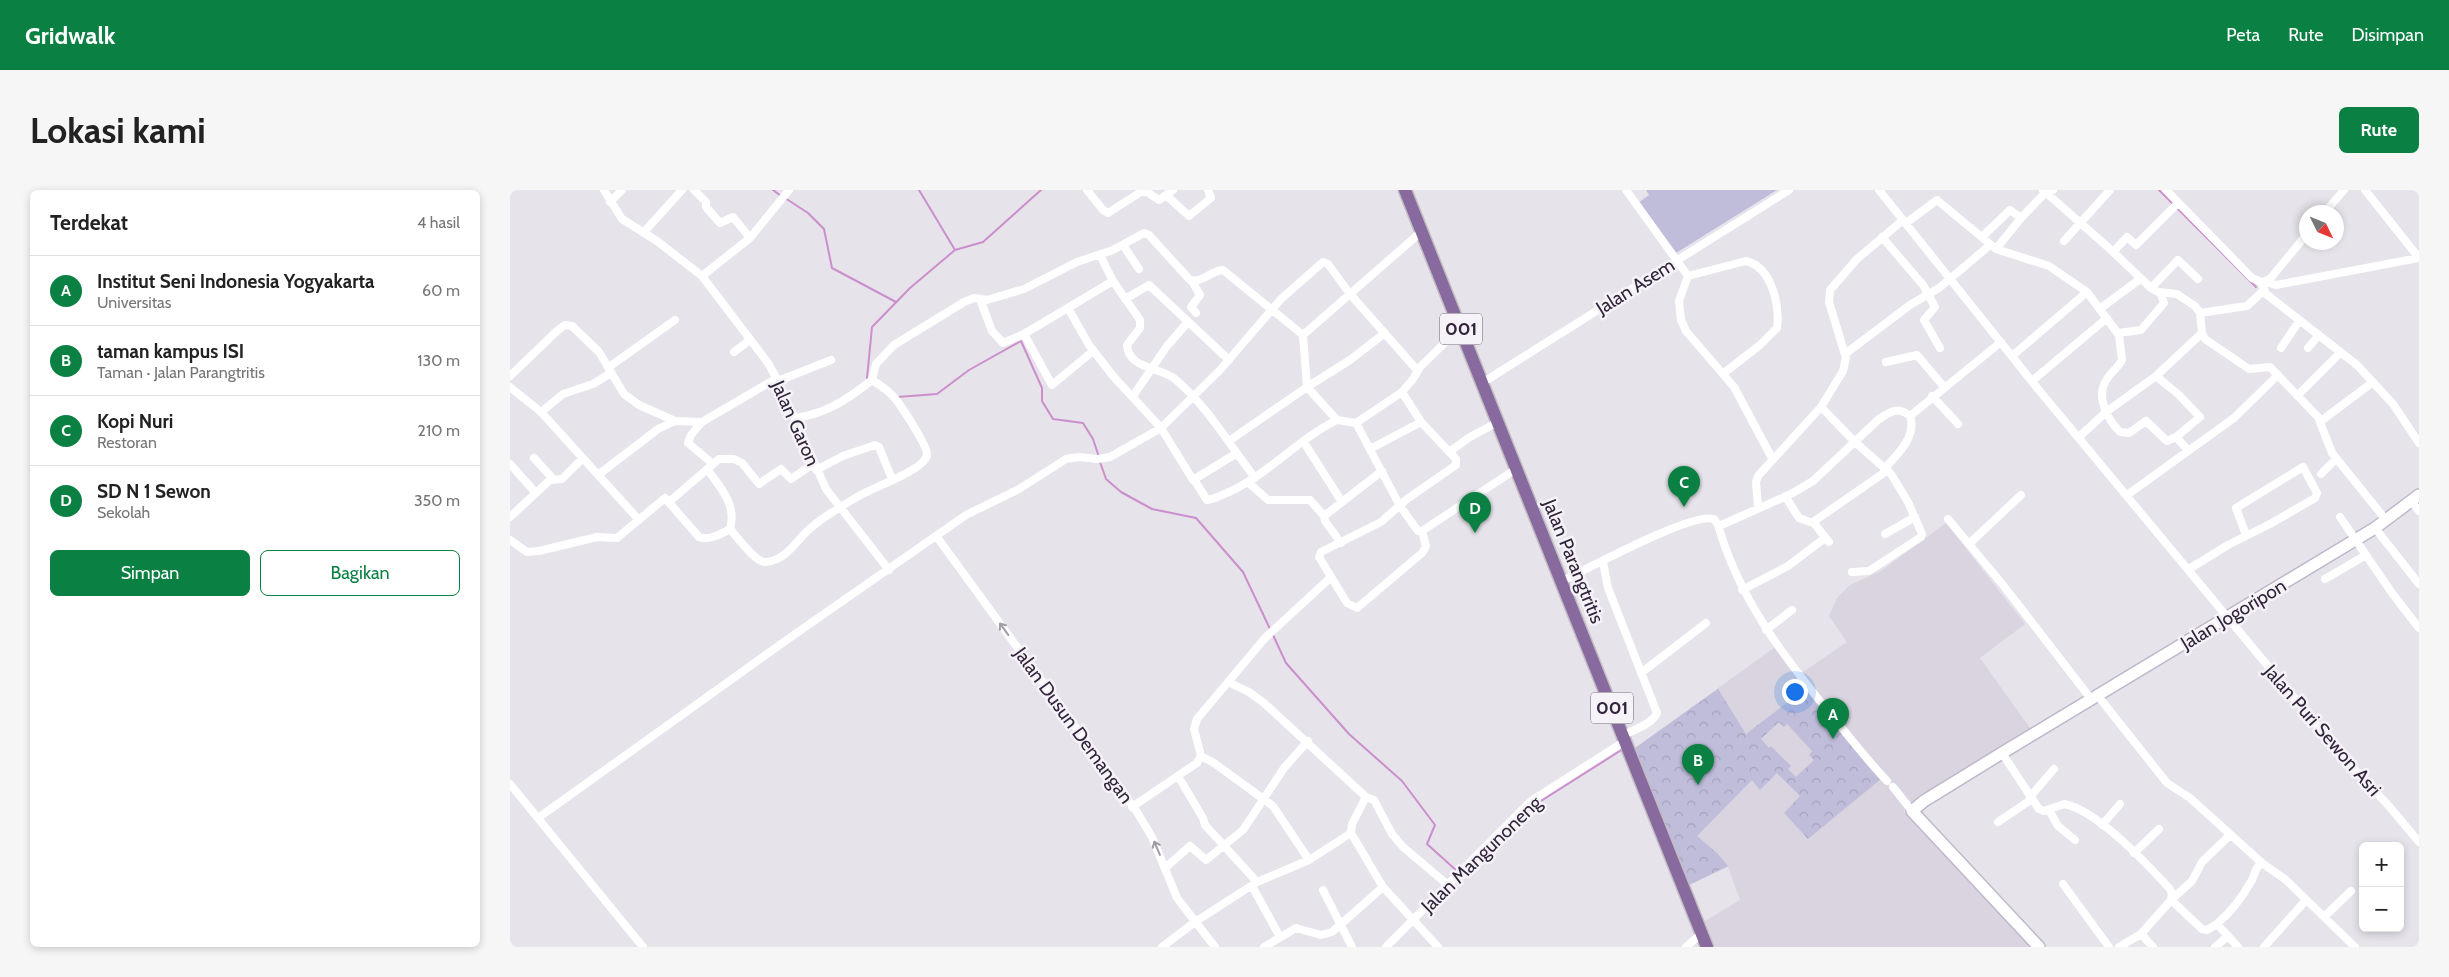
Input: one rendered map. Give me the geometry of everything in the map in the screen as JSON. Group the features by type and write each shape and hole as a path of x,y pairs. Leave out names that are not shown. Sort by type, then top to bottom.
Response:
{"main road":[{"name":"Jalan Parangtritis","path":"1407,190 1421,232 1707,947"}],"street":[{"name":"Jalan Garon","path":"604,190 622,219 644,232 702,276 778,380 826,490 889,570"},
{"path":"610,202 622,190"},
{"path":"644,232 682,190"},
{"path":"694,190 706,202 706,207 720,223 733,217 750,238"},
{"path":"1087,190 1103,210 1108,213 1134,192 1145,192 1159,200 1170,193 1189,216 1211,198 1208,190"},
{"path":"1626,190 1675,261 1688,276"},
{"name":"Jalan Asem","path":"1482,383 1789,190"},
{"name":"Jalan Puri Sewon Asri","path":"1879,190 2032,381 2345,759 2419,842"},
{"path":"2064,241 2110,190"},
{"path":"2166,190 2252,278 2276,285 2419,258 2365,190"},
{"path":"2331,205 2344,190"},
{"path":"702,276 750,238 788,191"},
{"path":"1846,354 1910,305 1929,294 1993,247 2047,191 2151,288 2160,292 2177,294 2194,306 2200,313 2202,333 2209,342 2249,369 2268,366 2278,375 2321,421 2325,441 2336,459 2386,520"},
{"path":"1758,508 1756,479 1822,407 1843,371 1846,354 1829,302 1830,290 1840,277 1882,237 1936,199 1993,247 2049,266 2087,292 2101,308 2122,343 2122,360 2104,385 2102,400 2106,412 2122,433 2129,433 2146,421 2165,441 2176,437 2200,416 2156,376"},
{"path":"2113,252 2125,235 2137,244 2178,203"},
{"path":"1982,238 2010,210 2022,218"},
{"path":"1304,334 1421,232"},
{"path":"795,418 829,409 871,381 876,364 894,345 964,302 974,298 987,300 1016,292 1077,262 1100,255 1142,234 1148,234 1185,277 1192,281 1200,295 1191,306 1196,313"},
{"path":"1882,237 1929,294 1935,307 1924,320 1940,348"},
{"path":"2263,282 2270,279 2299,244"},
{"path":"1122,245 1138,269"},
{"path":"1100,255 1113,281 1141,323 1140,328 1128,343 1128,349 1138,362 1151,369 1170,375 1194,397 1229,441 1252,480 1268,500 1310,500 1324,516 1325,521 1341,543"},
{"path":"2151,288 2178,260 2198,279"},
{"path":"1688,276 1746,261 1754,264 1771,284 1777,316 1777,328 1760,345 1724,373"},
{"path":"538,818 780,644 974,511 1019,489 1066,459 1110,457 1162,428 1229,360 1272,310 1323,262 1328,264 1350,294 1417,370"},
{"path":"1192,281 1223,270 1304,334 1307,387 1336,420 1356,423 1402,392 1413,379 1417,370 1460,328"},
{"path":"1688,276 1678,301 1683,326 1690,337 1724,373 1743,401 1773,460"},
{"path":"2101,308 2140,279"},
{"path":"980,300 992,331 999,341 1004,343 1024,334 1113,281"},
{"path":"2200,313 2247,306 2263,291 2263,282"},
{"path":"1125,299 1149,285 1229,360"},
{"path":"2263,291 2341,352 2373,382 2392,404 2419,443"},
{"path":"2012,356 2087,292"},
{"path":"2118,334 2138,332 2143,328 2164,303 2165,300 2160,292"},
{"path":"1068,308 1093,351 1113,376 1162,428 1190,478 1195,481 1208,500 1252,480 1303,441 1336,420"},
{"path":"2032,381 2107,318"},
{"path":"541,412 563,394 593,384 675,320"},
{"path":"2281,348 2299,321"},
{"path":"1133,396 1151,369 1188,322"},
{"path":"510,376 565,325 572,326 599,352 624,394 639,405 675,421 702,422"},
{"path":"1229,441 1350,360 1385,333"},
{"path":"2079,437 2106,412 2156,376 2202,333"},
{"path":"1024,334 1052,385 1093,351"},
{"path":"2308,348 2319,335"},
{"path":"734,352 750,340"},
{"path":"1910,416 1932,396 2001,342"},
{"path":"2298,395 2341,352"},
{"path":"1886,362 1917,356 1944,387"},
{"path":"730,530 733,514 728,500 710,466 688,443 691,435 702,422 778,380 831,360"},
{"path":"2127,495 2243,411 2278,375"},
{"path":"730,530 753,555 766,562 792,549 813,526 840,508 916,468 924,461 927,454 924,446 894,398 871,381"},
{"path":"2321,421 2373,382"},
{"path":"510,387 541,412 639,520"},
{"path":"1402,392 1421,422 1457,462 1454,468 1421,489 1381,522 1321,552 1319,555 1330,578 1348,603 1357,608 1422,553 1426,546 1422,531"},
{"path":"1932,396 1958,424"},
{"path":"1822,407 1855,442 1886,469 1915,516 1922,534 1921,537 1869,571 1852,572"},
{"path":"1719,526 1813,481 1891,411 1900,410 1910,416 1912,424 1911,434 1886,469 1813,523"},
{"path":"598,475 658,429 675,421"},
{"path":"1370,449 1421,422"},
{"path":"1449,452 1477,433 1498,422"},
{"path":"1356,423 1400,506 1415,528 1422,531"},
{"path":"2176,437 2188,450"},
{"path":"1303,441 1342,502"},
{"path":"669,502 686,490 719,459 734,459 742,463 759,484 781,469 789,479 875,444 879,446 892,479"},
{"path":"1195,481 1237,453"},
{"path":"534,458 554,480"},
{"path":"510,517 535,492 550,480 562,479 583,458"},
{"path":"2321,474 2336,459"},
{"path":"510,464 535,492"},
{"path":"2189,569 2317,496 2303,467 2236,508 2246,535"},
{"path":"1422,531 1516,468"},
{"path":"1324,516 1382,471"},
{"path":"1970,543 2021,495"},
{"path":"1742,590 1788,566 1827,540 1813,523 1799,518 1785,496"},
{"path":"510,540 528,552 597,537 617,538 663,499 667,498 703,539 730,530"},
{"path":"2415,498 2419,511"},
{"name":"Jalan Jogoripon","path":"1912,811 1924,801 2002,753 2356,540 2415,498"},
{"path":"1884,534 1915,516"},
{"path":"2340,517 2419,628"},
{"path":"1562,581 1651,538 1698,520 1712,518 1719,526 1729,560 1742,590 1766,630 1802,678 1912,811 2039,947"},
{"path":"1948,519 1970,543 2095,698 2167,783 2186,794 2262,863 2286,880 2352,946"},
{"path":"2375,528 2419,584"},
{"name":"Jalan Dusun Demangan","path":"937,537 1132,807 1152,837 1174,892 1215,947"},
{"path":"2325,579 2366,555"},
{"path":"1603,562 1608,588 1641,673 1706,623"},
{"path":"1132,807 1197,763 1201,756 1194,729 1195,722 1265,638 1330,578"},
{"path":"1766,630 1792,610"},
{"name":"Jalan Mangunoneng","path":"1386,947 1531,801 1657,715 1641,673"},
{"path":"1228,682 1237,685 1264,703 1308,741 1366,797 1374,800 1392,834 1403,847 1448,885"},
{"path":"1165,868 1188,846 1192,846 1206,860 1243,830 1284,768 1308,741"},
{"path":"2002,753 2041,810 2068,805 2102,825 2134,853 2170,889 2172,894 2171,900"},
{"path":"1201,756 1214,763 1278,811 1309,860"},
{"path":"1998,822 2031,798 2054,770"},
{"path":"1178,776 1203,818 1205,825 1255,884 1280,938"},
{"path":"510,784 643,947"},
{"path":"1366,797 1352,824 1351,833 1383,887 1438,947"},
{"path":"2102,825 2120,804"},
{"path":"2049,810 2058,826 2074,840"},
{"path":"2134,853 2159,829"},
{"path":"1162,947 1195,922 1255,884 1309,860 1351,833"},
{"path":"2119,947 2141,934 2171,900 2192,880 2202,862 2230,835"},
{"path":"2171,900 2202,929 2207,930 2217,924 2234,907 2248,886 2257,866 2262,863"},
{"path":"2063,884 2109,947"},
{"path":"1264,947 1296,928 1321,935 1340,926 1383,887"},
{"path":"1323,890 1352,947"},
{"path":"2324,917 2351,892"},
{"path":"2264,947 2306,900"},
{"path":"2217,924 2238,947"},
{"path":"1686,947 1702,933"},
{"path":"2141,934 2152,947"},
{"path":"2215,947 2228,936"}],"shaded area":[{"path":"1946,523 2025,624 1980,658 2032,731 1903,811 2032,947 1715,947 1705,921 1740,900 1728,867 1687,886 1635,748 1778,645 1800,674 1847,642 1829,616 1837,598 1850,585 1881,571"}],"green space":[{"path":"1646,190 1777,190 1676,253 1638,203 1649,195"},
{"path":"1806,688 1881,779 1808,839 1784,813 1800,796 1777,773 1760,790 1752,780 1697,836 1717,853 1728,866 1687,886 1635,748 1718,689 1746,734","holes":["1779,722 1784,727 1787,724 1812,751 1809,755 1814,760 1796,777 1788,769 1791,766 1761,739"]}],"waterway":[{"path":"773,190 781,196"},
{"path":"919,190 955,250"},
{"path":"869,380 867,378 872,327 910,288 955,250 983,242 1041,190"},
{"path":"2159,190 2173,204"},
{"path":"785,198 808,213 824,229 832,268 896,302"},
{"path":"2177,208 2256,287"},
{"path":"897,397 937,394 969,370 1021,341 1042,388 1042,401 1053,419 1083,423 1093,439 1099,457"},
{"path":"1100,462 1106,479 1121,492 1152,509 1196,518 1243,572 1271,631"},
{"path":"1273,635 1286,663 1349,734 1402,781 1435,825 1427,844 1457,871"},
{"path":"1508,829 1533,806 1623,749"}],"place":[{"name":"Kopi Nuri","path":"1684,507"},
{"name":"SD N 1 Sewon","path":"1475,533"},
{"name":"Institut Seni Indonesia Yogyakarta","path":"1833,739"},
{"name":"taman kampus ISI","path":"1698,785"}]}
